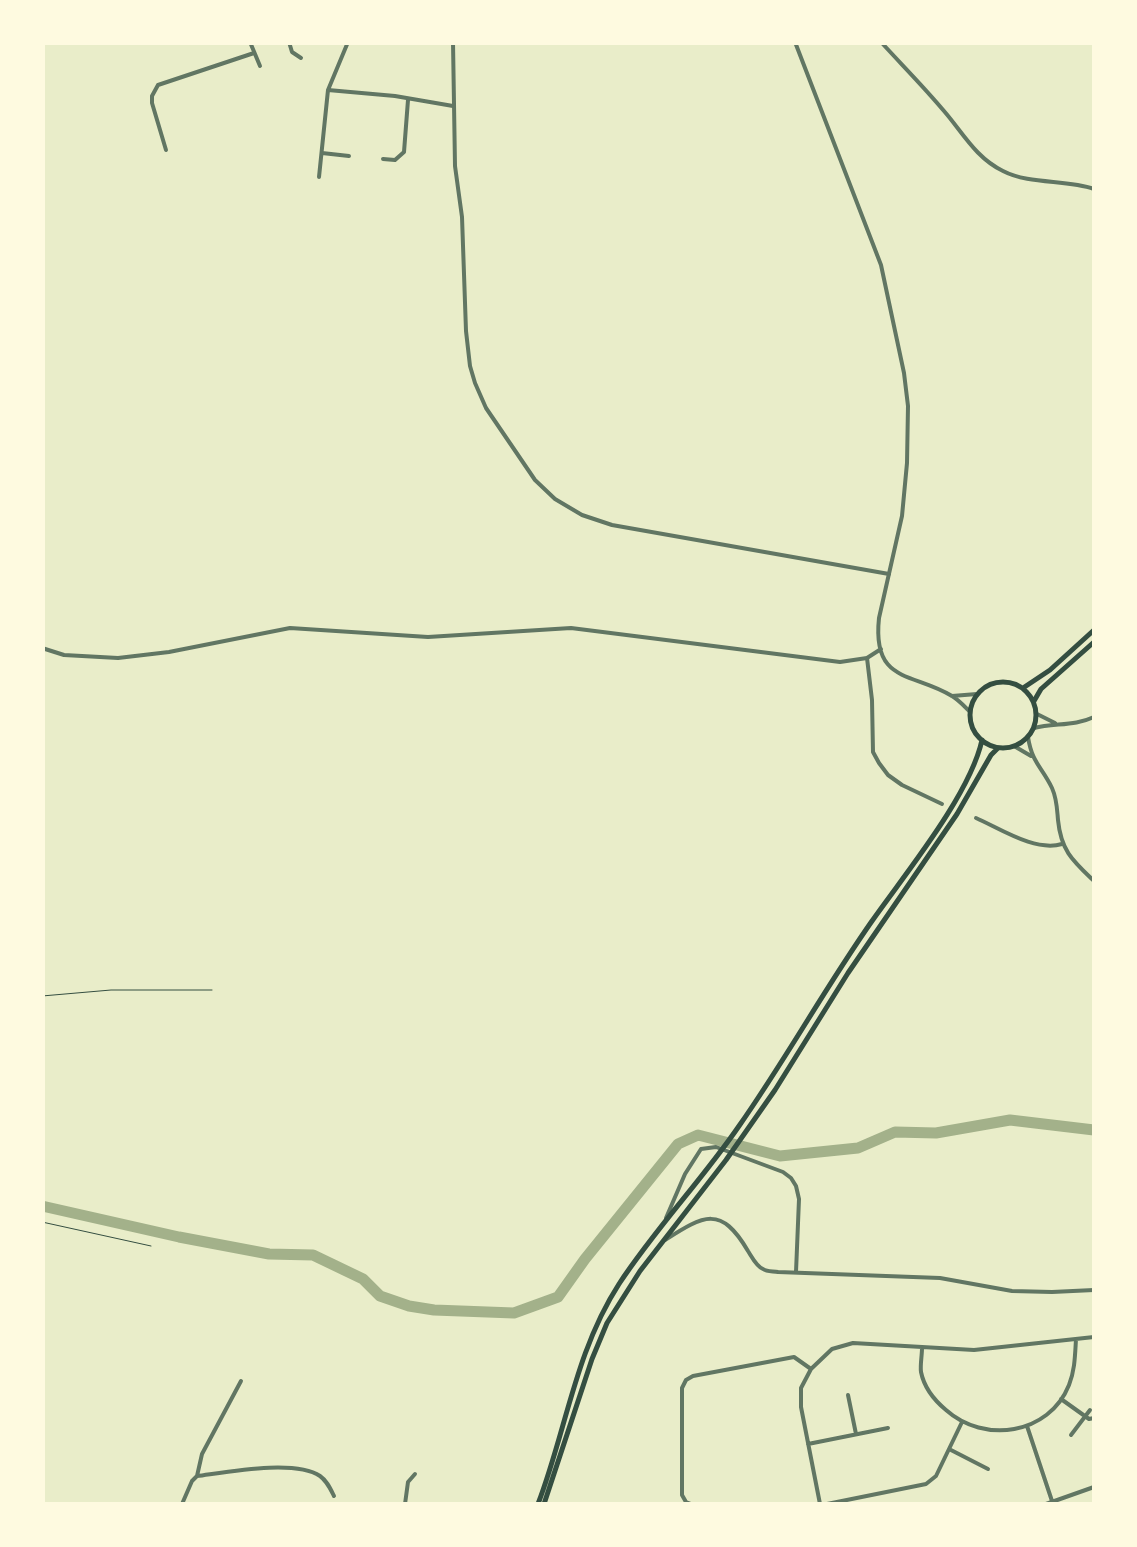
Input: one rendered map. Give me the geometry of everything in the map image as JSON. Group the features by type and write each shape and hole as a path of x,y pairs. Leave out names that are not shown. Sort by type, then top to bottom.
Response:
{"main road":[{"path":"1023,688 1050,670 1094,630"},
{"path":"1034,701 1094,642"},
{"path":"995,682 1010,682 1023,688 1034,701 1036,714 1028,737 1014,746 998,748 982,740 972,728 970,712 977,694 995,682"},
{"path":"541,1504 596,1324 621,1282 736,1131 850,952 954,801 976,761 982,740"},
{"path":"541,1504 598,1343 622,1298 746,1133 998,748"}],"street":[{"path":"250,42 260,66"},
{"path":"290,42 292,52 302,58"},
{"path":"319,177 328,90 348,42"},
{"path":"452,42 455,166 462,217 470,366 486,408 536,480 555,499 582,515 612,525 889,574"},
{"path":"796,42 881,265 904,373 907,463 902,516 878,633 881,649 901,676 952,696 970,712"},
{"path":"880,42 976,152 1005,172 1094,189"},
{"path":"166,150 152,103 158,86 254,53"},
{"path":"328,90 454,106"},
{"path":"383,159 395,160 404,152 408,100"},
{"path":"322,153 349,156"},
{"path":"42,648 95,658 144,656 290,628 428,637 571,628 840,662 867,658 881,649"},
{"path":"867,658 873,752 879,764 902,785 942,804"},
{"path":"952,696 977,694"},
{"path":"1036,714 1055,723"},
{"path":"1034,728 1079,723 1094,717"},
{"path":"1028,737 1031,756 1052,787 1062,844 1094,881"},
{"path":"1014,746 1031,756"},
{"path":"976,818 1040,846 1062,844"},
{"path":"664,1225 696,1154 710,1146 783,1172 796,1186 796,1272"},
{"path":"663,1241 690,1224 714,1219 730,1225 762,1269 940,1278 1012,1290 1094,1290"},
{"path":"962,1422 936,1476 926,1484 823,1504 800,1407 801,1388 811,1368 842,1345 994,1349 1094,1337"},
{"path":"922,1348 921,1372 928,1390 948,1413 974,1428 992,1432 1027,1426 1061,1399 1075,1365 1076,1339"},
{"path":"691,1504 682,1495 682,1388 686,1380 794,1357 811,1368"},
{"path":"182,1504 197,1476 202,1454 240,1381"},
{"path":"848,1395 856,1434"},
{"path":"1061,1399 1089,1419 1094,1418"},
{"path":"1071,1435 1090,1410"},
{"path":"1027,1426 1053,1503"},
{"path":"808,1444 888,1428"},
{"path":"949,1449 988,1469"},
{"path":"197,1476 267,1468 305,1470 318,1474 329,1484 334,1496"},
{"path":"404,1504 408,1482 415,1474"},
{"path":"1046,1504 1094,1487"}],"path":[{"path":"42,996 111,990 212,990"},
{"path":"42,1222 151,1246"}],"waterway":[{"path":"42,1206 269,1254 313,1255 363,1279 380,1296 409,1306 514,1313 558,1297 678,1144 698,1135 780,1156 858,1148 895,1132 936,1133 1010,1120 1094,1130"}]}
